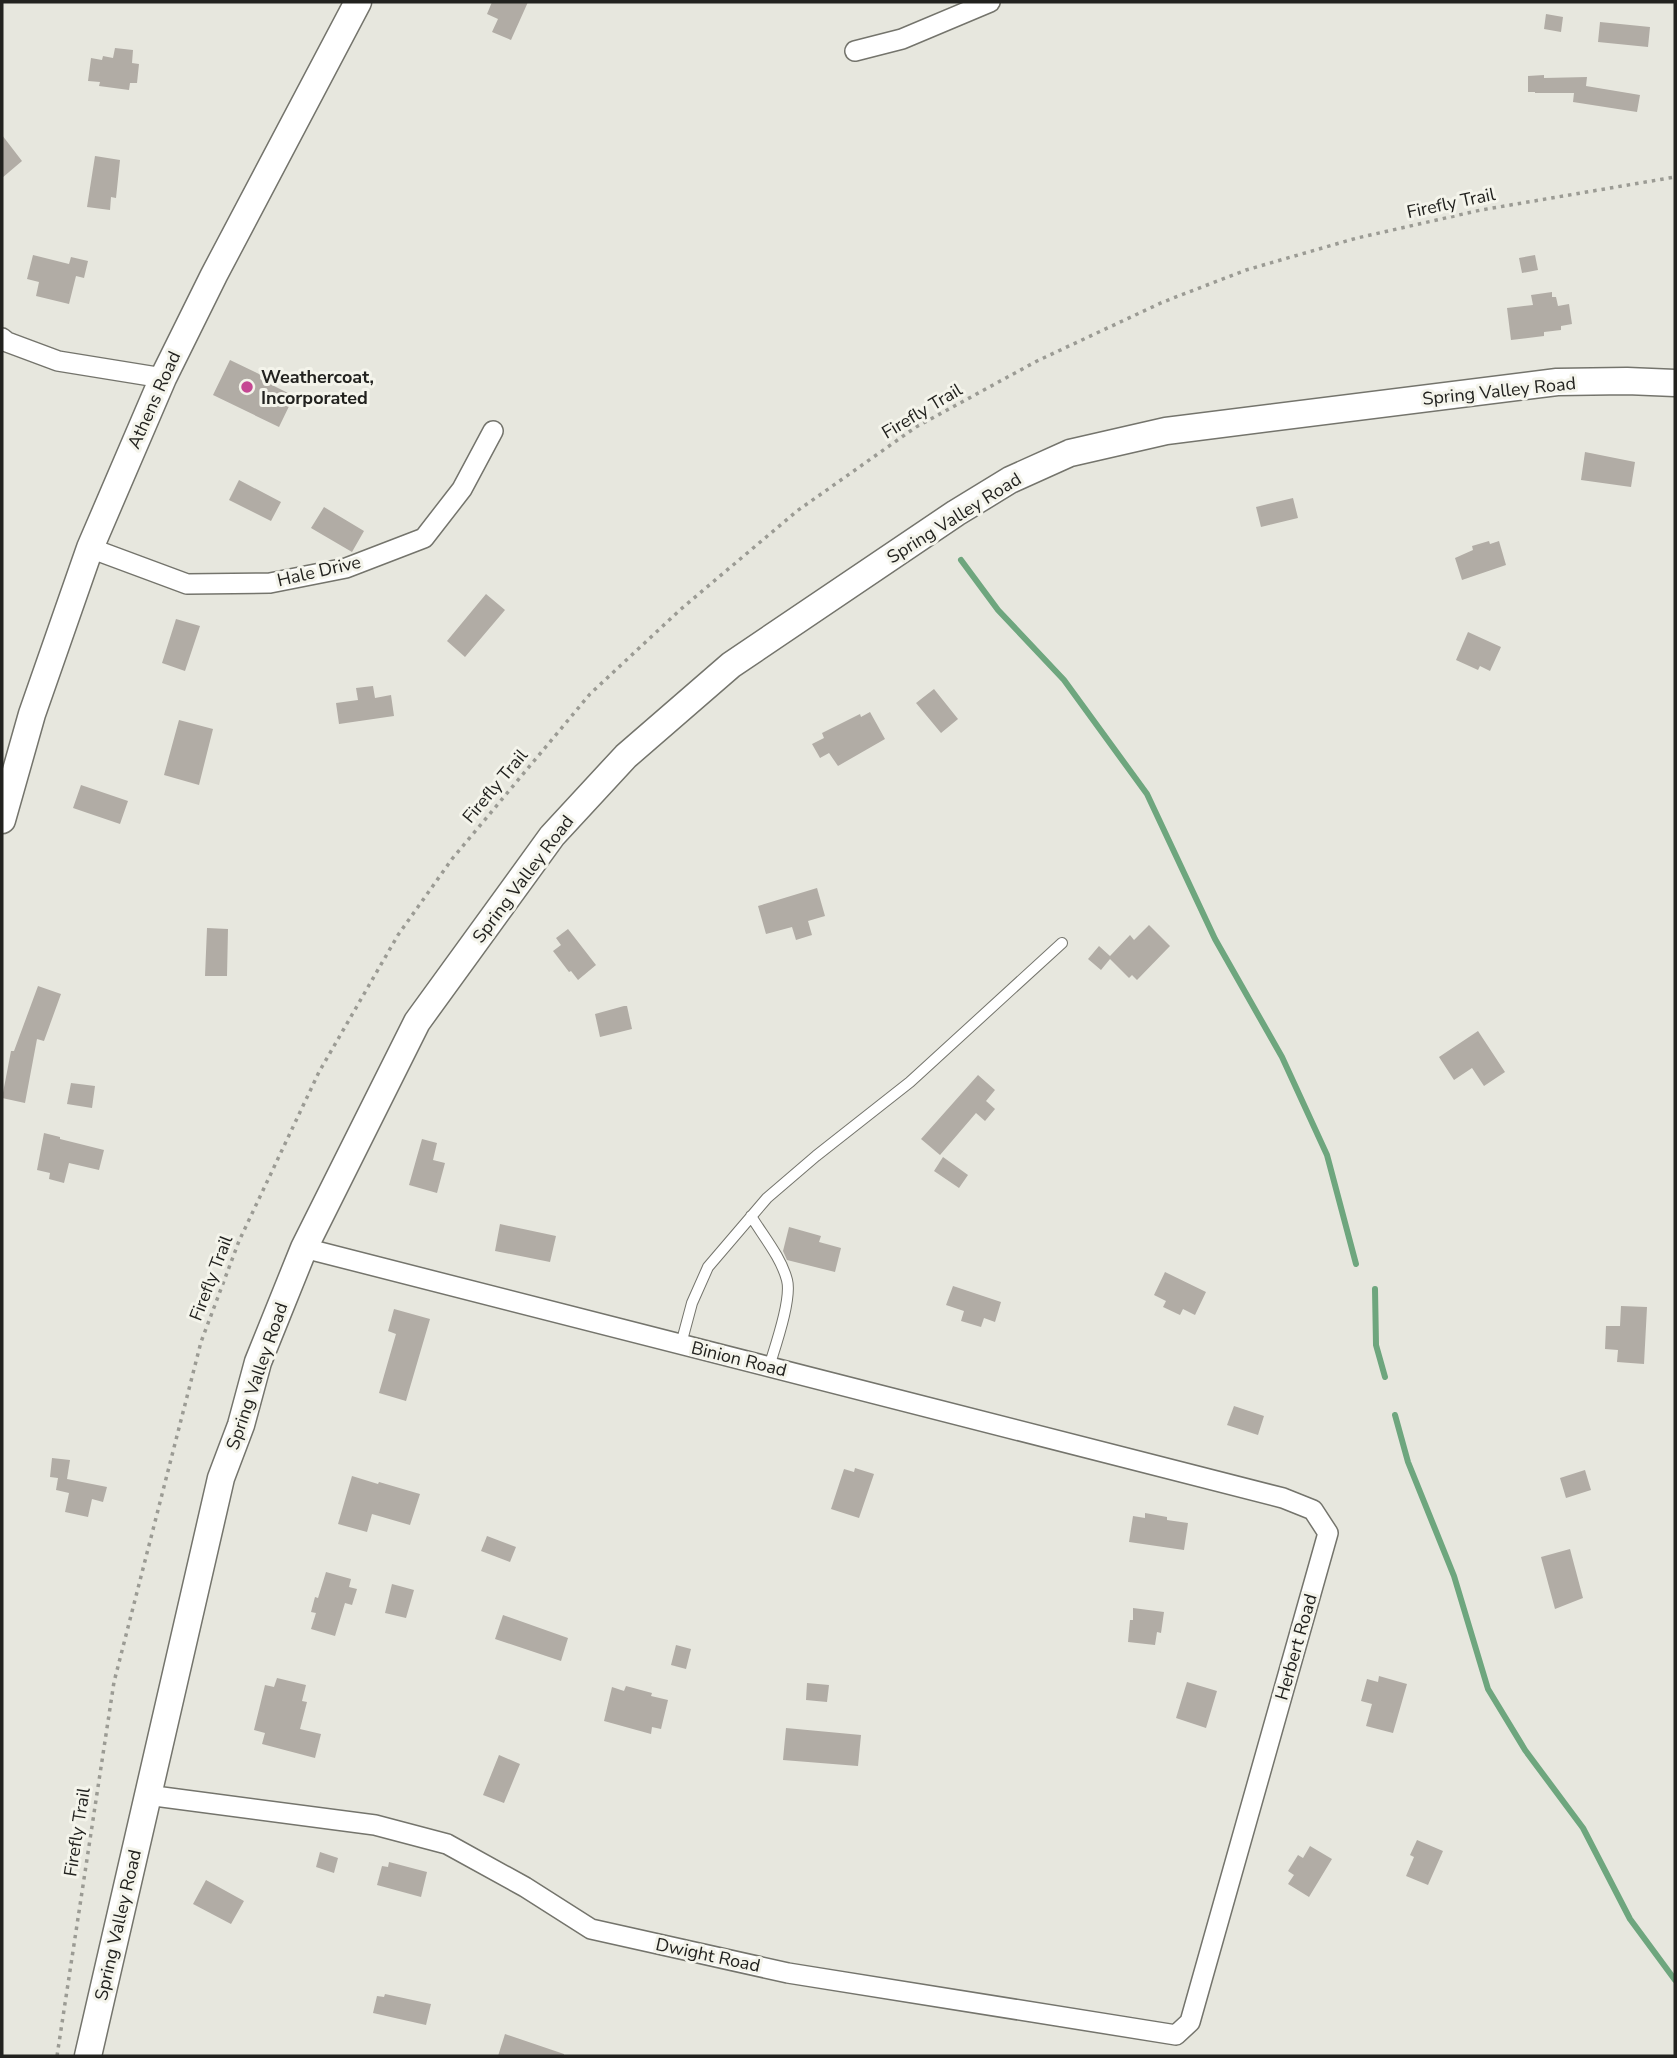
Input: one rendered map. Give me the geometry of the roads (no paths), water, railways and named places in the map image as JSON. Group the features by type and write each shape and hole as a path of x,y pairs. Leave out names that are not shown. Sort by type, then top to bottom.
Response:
{"street":[{"name":"Athens Road","path":"2,820 32,714 90,548 163,378 214,275 358,2"},
{"path":"855,51 902,39 990,2"},
{"path":"2,338 58,361 163,378"},
{"name":"Spring Valley Road","path":"88,2056 221,1478 241,1424 258,1362 304,1248 417,1023 552,836 626,756 731,665 956,513 1010,480 1070,453 1166,431 1557,382 1675,383"},
{"name":"Hale Drive","path":"90,548 187,584 270,583 345,568 424,538 462,489 493,430"},
{"name":"Binion Road","path":"304,1248 1174,1470"},
{"name":"Herbert Road","path":"1174,1470 1283,1498 1313,1510 1328,1533 1217,1927"},
{"name":"Dwight Road","path":"147,1795 375,1825 447,1844 526,1887 591,1929 788,1973 1176,2035 1190,2022 1217,1927"}],"lane":[{"path":"681,1344 692,1303 708,1267 766,1198 910,1082 1062,943"},
{"path":"751,1216 778,1259 787,1281 785,1306 769,1367"}],"waterway":[{"path":"961,560 998,610 1064,680 1147,794 1215,939 1282,1057 1327,1155 1356,1264"},
{"path":"1375,1289 1376,1345 1385,1377"},
{"path":"1395,1415 1408,1462 1454,1576 1488,1689 1525,1750 1583,1828 1630,1919 1675,1980"}],"place":[{"name":"Weathercoat, Incorporated","path":"247,387"}]}
